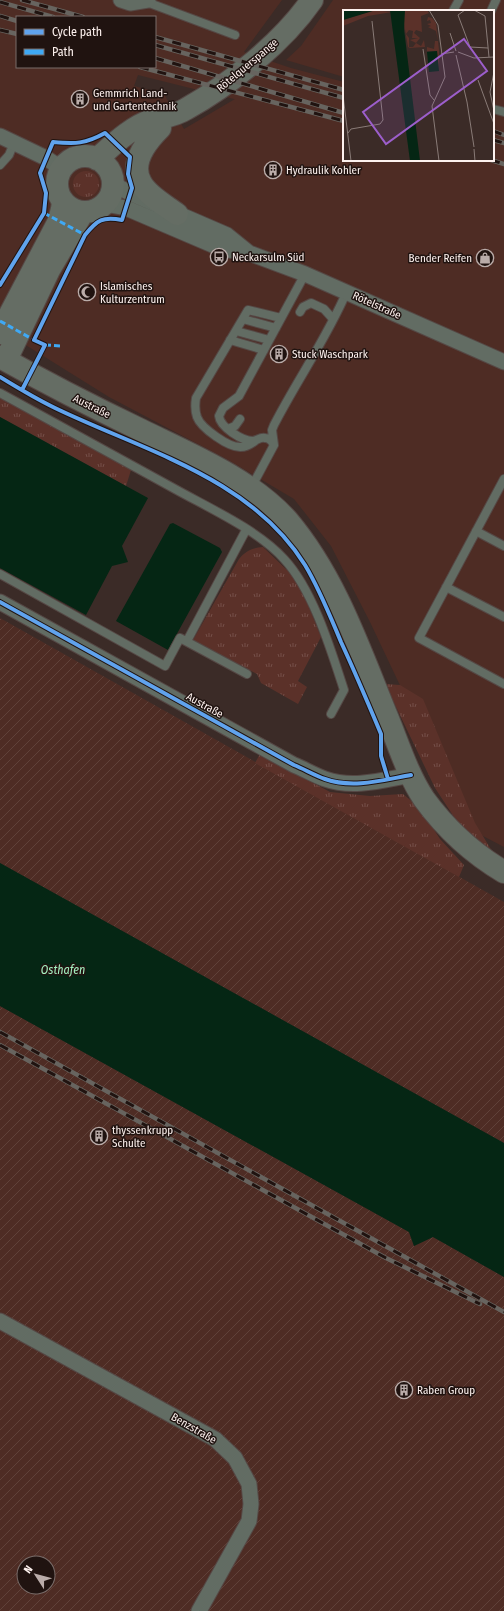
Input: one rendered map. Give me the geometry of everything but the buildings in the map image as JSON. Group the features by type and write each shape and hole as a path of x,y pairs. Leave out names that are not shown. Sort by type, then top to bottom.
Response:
{"main road":[{"name":"Rötelquerspange","path":"107,172 130,147 165,122 216,91 244,69 281,37 303,13 312,0"},
{"path":"165,122 144,147 138,158 136,167 137,175 141,184 148,192 177,214"},
{"path":"82,156 107,172 110,198 105,204 95,211 83,212 68,207 63,201 58,188 59,175 68,163 82,156"},
{"path":"0,333 59,221 63,201"},
{"path":"3,359 49,270 83,212"},
{"path":"0,307 13,298 23,288"},
{"name":"Austraße","path":"3,359 56,388 204,462 250,488 286,520 307,546 332,587 411,775 423,797 446,826 463,844 504,872"}],"street":[{"path":"121,0 130,3 146,1"},
{"path":"0,136 46,158 62,169"},
{"name":"Rötelstraße","path":"107,172 130,193 227,235 249,253"},
{"name":"Rötelstraße","path":"105,204 126,208 222,249 249,253 305,274 347,291 504,362"},
{"name":"Austraße","path":"0,602 287,761 325,779 341,783 356,784 411,775"},
{"name":"Benzstraße","path":"0,1321 215,1439 235,1458 249,1484 251,1504 248,1521 199,1611"}],"lane":[{"path":"454,10 459,0"},
{"path":"491,10 496,0"},
{"path":"146,1 235,35"},
{"path":"494,109 504,112"},
{"path":"0,165 9,155 14,143"},
{"path":"255,441 244,439 228,429 221,422 219,416 223,408 239,396 305,274"},
{"path":"250,488 274,445 272,430 275,422 338,312 347,291"},
{"path":"300,312 303,307 311,303 324,309 333,319"},
{"path":"274,445 267,438 262,437 243,448 231,446 203,426 197,417 196,398 248,310 281,318"},
{"path":"242,319 276,328"},
{"path":"236,331 269,340"},
{"path":"230,340 264,350"},
{"path":"0,393 212,509 268,545 284,559 306,590 328,642 344,690 331,714"},
{"path":"228,429 235,426 240,419"},
{"path":"504,479 501,492 476,531 419,638 504,684"},
{"path":"187,641 246,530"},
{"path":"476,531 504,546"},
{"path":"0,574 164,666 180,638 247,674"},
{"path":"446,587 504,617"}],"shaded area":[{"path":"0,0 282,0 244,52 291,68 343,82 343,161 494,161 494,10 343,10 343,77 286,60 301,46 333,0 504,0 504,847 483,836 459,810 370,622 331,546 294,499 228,460 109,397 0,329","holes":["138,75 234,99 184,129 164,94 134,86"]},
{"path":"0,618 504,902 504,1143 0,863"},
{"path":"0,1006 409,1232 414,1246 433,1237 504,1277 504,1611 0,1611"}],"green space":[{"path":"86,171 95,175 99,184 95,193 86,197 77,193 73,184 77,175"},
{"path":"0,397 125,465 131,470 126,486 0,417"},
{"path":"263,547 292,575 302,590 321,637 298,681 307,687 298,704 261,683 257,674 193,640 239,559 250,550"},
{"path":"385,684 400,685 423,699 475,823 495,856 458,823 435,788"},
{"path":"260,754 330,792 370,796 403,794 420,808 440,839 464,865 459,877 255,763"}],"water":[{"path":"0,417 148,498 122,546 128,562 112,566 86,615 0,568"},
{"path":"173,523 220,548 222,552 168,650 116,621 170,524"},
{"name":"Osthafen","path":"0,863 504,1143 504,1277 433,1237 414,1246 409,1232 0,1006"}],"railway":[{"path":"22,0 79,16"},
{"path":"0,2 49,16"},
{"path":"0,16 16,21"},
{"path":"0,30 16,34"},
{"path":"156,37 343,90"},
{"path":"156,45 343,98"},
{"path":"156,58 343,113"},
{"path":"144,68 343,121"},
{"path":"494,131 504,135"},
{"path":"494,140 504,143"},
{"path":"494,161 504,164"},
{"path":"0,1032 504,1312"},
{"path":"0,1045 386,1258 480,1304"}],"marked path":[{"path":"44,213 85,235"},
{"path":"0,321 34,340"},
{"path":"45,345 62,346"}],"cycle path":[{"path":"0,285 44,213 46,193 40,173 53,142 68,143 86,141 105,133 130,157 128,174 132,188 122,220 101,220 85,235 34,340 45,345 22,390"},
{"path":"0,377 55,408 159,453 193,470 225,488 255,509 282,535 305,565 315,584 381,734 381,756 388,779"},
{"path":"0,602 294,765 325,779 346,783 368,783 411,775"}],"place":[{"name":"Gemmrich Land- und Gartentechnik","path":"80,99"},
{"name":"Hydraulik Kohler","path":"273,170"},
{"name":"Neckarsulm Süd","path":"219,257"},
{"name":"Bender Reifen","path":"485,258"},
{"name":"Islamisches Kulturzentrum","path":"87,292"},
{"name":"Stuck Waschpark","path":"279,354"},
{"name":"thyssenkrupp Schulte","path":"99,1136"},
{"name":"Raben Group","path":"404,1390"}]}
